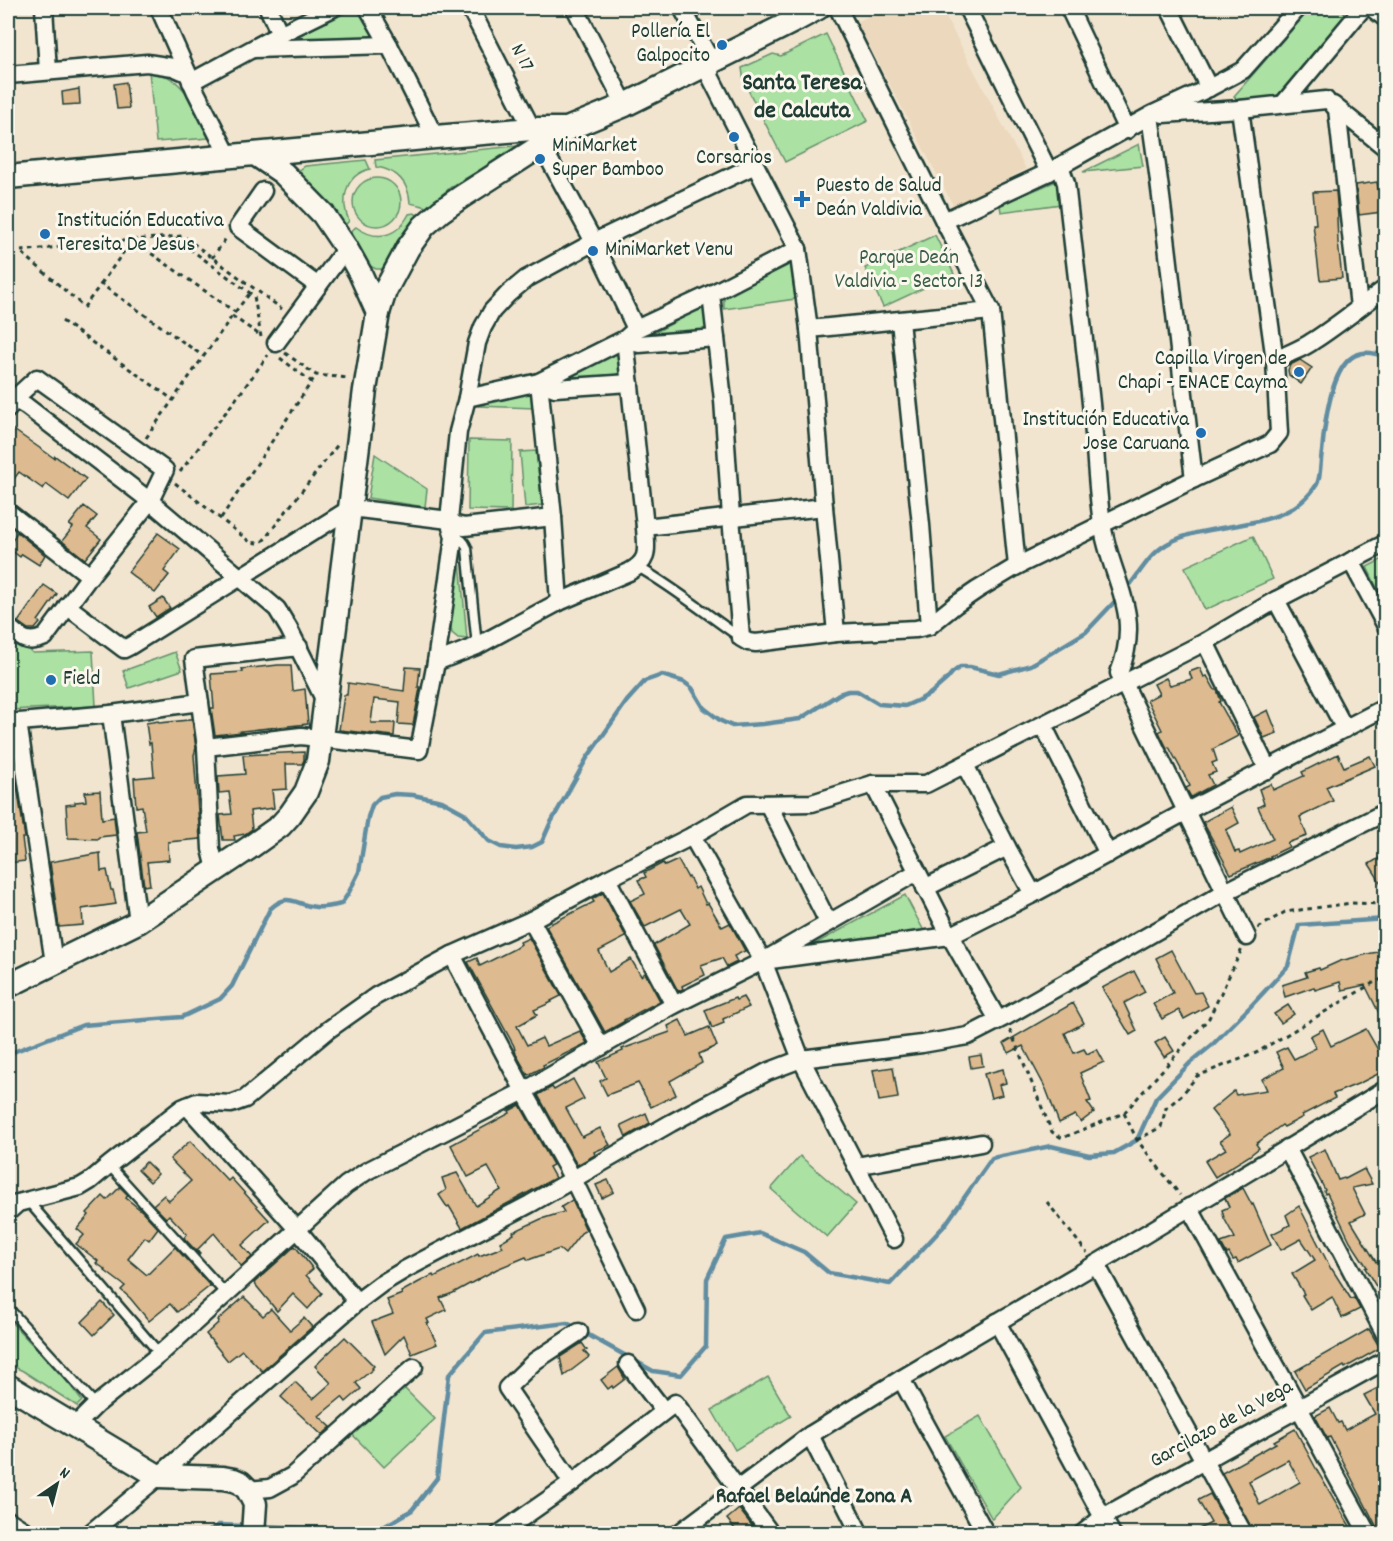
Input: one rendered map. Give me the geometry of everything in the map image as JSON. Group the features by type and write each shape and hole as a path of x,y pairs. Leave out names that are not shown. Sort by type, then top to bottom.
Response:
{"street":[{"path":"44,8 48,71"},
{"path":"159,8 189,77 228,155"},
{"path":"268,8 280,34"},
{"path":"189,77 250,50 333,8"},
{"path":"368,8 435,137"},
{"name":"N 17","path":"470,8 594,242 631,334 630,383 647,555 638,567"},
{"path":"575,8 625,105"},
{"path":"682,8 711,61 710,76 798,249 809,329 836,633"},
{"path":"8,177 435,137 537,137 567,129 625,105 711,61 790,14 818,8"},
{"path":"838,8 991,311 1017,566"},
{"path":"968,8 1054,169 1066,183 1102,524 1126,604 1128,619 1128,639 1124,662 1119,673 1247,937"},
{"path":"1069,8 1127,130"},
{"path":"944,221 1054,169 1152,115 1243,70 1298,8"},
{"path":"1282,104 1364,8"},
{"path":"1377,8 1386,15"},
{"path":"1173,10 1209,88"},
{"path":"250,50 389,45"},
{"path":"8,75 147,63 173,67 189,77"},
{"path":"1301,82 1386,148"},
{"path":"1152,115 1282,104 1332,104"},
{"path":"1332,104 1359,307"},
{"path":"711,294 723,400 741,638 756,643 836,633 916,629 930,626 954,605 1017,566 1270,444 1279,433 1275,361 1240,109"},
{"path":"1152,115 1194,479"},
{"path":"8,986 138,922 264,837 280,825 299,803 318,761 365,390 378,313 385,291 408,248 424,226 537,137"},
{"path":"255,154 283,173 323,214 360,273 378,313"},
{"path":"206,747 301,736 419,750 436,662 454,537 449,520 458,432 477,343 483,327 499,303 526,279 594,242 755,165"},
{"path":"263,191 238,228 318,286"},
{"path":"272,348 346,248"},
{"path":"467,398 539,382 798,249"},
{"path":"1275,361 1312,342 1386,288"},
{"path":"809,329 991,311"},
{"path":"900,321 930,626"},
{"path":"631,334 639,344 716,338"},
{"path":"8,627 24,640 38,640 45,637 150,501 165,470 37,378 10,402"},
{"path":"539,382 555,388 630,383"},
{"path":"539,382 559,602"},
{"path":"10,402 26,406 150,501 277,609 285,620 326,703"},
{"path":"645,527 824,507"},
{"path":"67,606 123,649 351,508 449,520 464,527 553,517"},
{"path":"8,512 90,576"},
{"path":"8,1212 18,1203 80,1187 182,1108 197,1102 231,1104 244,1099 328,1030 376,996 452,955 531,920 692,836 747,804 812,802 873,784 926,784 1205,642 1276,600 1386,543"},
{"path":"1352,561 1386,626"},
{"path":"436,662 477,646 559,602 638,567"},
{"path":"1276,600 1345,729"},
{"path":"1205,642 1268,770"},
{"path":"216,869 211,849 206,747 194,659 299,647"},
{"path":"54,963 13,723 111,714 200,702"},
{"path":"763,961 950,936 1386,708"},
{"path":"111,714 138,922"},
{"path":"1043,725 1108,854"},
{"path":"965,765 1033,894"},
{"path":"873,784 950,936 1001,1019"},
{"path":"768,804 828,922"},
{"path":"89,1533 158,1476 357,1302 406,1269 530,1204 671,1123 767,1072 801,1059 968,1036 1225,892 1385,815"},
{"path":"692,836 763,961 801,1059 894,1239"},
{"path":"925,888 1007,847"},
{"path":"74,1427 96,1405 160,1354 346,1185 367,1171 524,1091 674,1005 763,961 917,872"},
{"path":"607,879 674,1005"},
{"path":"531,920 601,1047"},
{"path":"452,955 573,1179 636,1309"},
{"path":"678,1533 810,1435 1386,1089"},
{"path":"187,1106 297,1229 357,1302"},
{"path":"856,1166 981,1143"},
{"path":"1287,1148 1386,1336"},
{"path":"1189,1207 1368,1533"},
{"path":"1096,1264 1244,1533"},
{"path":"997,1322 1112,1533"},
{"path":"572,1483 507,1388 535,1361 579,1332"},
{"name":"Garcilazo de la Vega","path":"1082,1533 1103,1517 1386,1360"},
{"path":"628,1364 664,1411"},
{"path":"251,1497 292,1476 414,1367"},
{"path":"901,1379 986,1533"},
{"path":"8,1386 158,1476 223,1478 241,1483 251,1497 253,1533"},
{"path":"499,1533 572,1483 675,1403 771,1533"},
{"path":"810,1435 860,1533"},
{"path":"8,1520 30,1533"}],"lane":[{"path":"454,537 460,538 467,548 477,646"},
{"path":"638,567 693,602 741,638"},
{"path":"109,1165 226,1294"},
{"path":"27,1200 160,1354"},
{"path":"8,1308 96,1405"}],"path":[{"path":"212,258 231,232"},
{"path":"132,240 84,307 20,251 132,240 183,236 288,313"},
{"path":"174,237 254,296 272,348 316,375 350,378"},
{"path":"132,240 234,314 312,382"},
{"path":"101,284 203,356"},
{"path":"142,444 249,292"},
{"path":"63,321 172,399"},
{"path":"272,348 242,391 172,481 250,542 259,543 264,540 341,440"},
{"path":"221,518 316,375"},
{"path":"1001,1019 1052,1132 1062,1138 1124,1113 1209,1018 1247,937 1264,923 1285,912 1352,903 1386,904"},
{"path":"1137,1140 1161,1127 1166,1108 1181,1096 1197,1076 1256,1053 1386,977"},
{"path":"1124,1113 1137,1140 1169,1180"},
{"path":"1047,1202 1096,1264"}],"shaded area":[{"path":"884,8 941,8 1026,169 954,207 857,22"}],"green space":[{"path":"356,8 374,37 292,43 291,39"},
{"path":"1311,8 1339,8 1347,15 1279,98 1237,100 1234,96"},
{"path":"826,34 868,121 785,162 744,82 742,68 773,54 781,56"},
{"path":"149,71 162,74 181,86 194,105 209,138 156,142"},
{"path":"1139,144 1143,166 1083,172"},
{"path":"516,146 517,149 452,186 427,207 410,203 407,189 396,174 376,167 375,160"},
{"path":"366,160 370,169 355,177 347,189 345,205 349,221 345,225 323,197 297,172 305,166"},
{"path":"377,178 394,185 401,202 394,219 377,226 360,219 353,202 360,185"},
{"path":"1056,181 1061,204 1001,212 1000,205"},
{"path":"414,213 420,216 397,244 382,269 370,266 351,231 356,227 371,235 386,235 399,228 409,214"},
{"name":"Parque Deán Valdivia - Sector 13","path":"935,235 954,274 883,307 865,268"},
{"path":"791,264 795,299 724,309 724,297"},
{"path":"703,307 707,330 650,335"},
{"path":"618,352 620,374 564,379"},
{"path":"531,391 534,408 478,406 478,403"},
{"path":"469,440 512,441 511,511 468,510"},
{"path":"536,451 542,505 525,507 520,452"},
{"path":"375,454 427,489 425,507 368,498"},
{"path":"1253,536 1273,579 1205,610 1185,567"},
{"path":"459,549 467,639 458,638 452,633 451,628"},
{"path":"1385,558 1385,604 1367,567"},
{"name":"Field","path":"8,641 23,645 33,653 93,651 96,706 8,710"},
{"path":"175,652 182,670 129,688 123,671"},
{"path":"905,895 925,933 800,952"},
{"path":"800,1156 856,1204 827,1237 771,1189"},
{"path":"8,1319 66,1380 82,1401 77,1406 23,1371 8,1364"},
{"path":"768,1377 791,1416 735,1450 712,1410"},
{"path":"401,1385 435,1419 384,1467 351,1433"},
{"path":"980,1416 1021,1487 992,1519 945,1436"}],"building":[{"path":"126,82 129,108 117,109 114,84"},
{"path":"79,89 80,104 63,105 62,92"},
{"path":"1377,182 1382,212 1359,215 1356,185"},
{"path":"1336,191 1342,278 1320,280 1313,224 1316,224 1313,192"},
{"name":"Capilla Virgen de Chapi - ENACE Cayma","path":"1300,360 1312,368 1301,384 1289,375 1288,370 1290,365"},
{"path":"8,426 86,479 69,501 46,484 43,489 19,472 8,487"},
{"path":"84,506 97,516 87,528 101,539 85,559 62,541 73,527 69,525"},
{"path":"17,532 45,555 39,565 22,554 20,557 8,548"},
{"path":"158,533 180,549 164,571 169,575 155,593 128,572"},
{"path":"44,585 57,594 38,621 40,623 35,629 28,629 18,622"},
{"path":"163,598 170,608 156,617 149,607"},
{"path":"291,665 293,691 305,689 308,724 215,735 211,708 214,708 211,674 243,672 242,669"},
{"path":"406,667 420,668 418,687 420,688 413,725 398,724 400,702 374,699 371,723 395,723 394,736 339,730 348,683 404,691"},
{"path":"1200,668 1204,677 1207,676 1217,690 1221,701 1219,702 1238,736 1213,749 1217,761 1212,763 1216,772 1208,775 1213,785 1191,797 1186,788 1190,786 1159,732 1162,730 1147,700 1159,694 1154,684 1166,678 1170,685 1192,679 1189,672"},
{"path":"1268,710 1277,733 1264,738 1254,717"},
{"path":"192,719 196,748 194,755 200,839 168,842 169,860 147,862 150,885 144,886 137,832 146,831 142,806 136,807 134,778 154,776 151,743 149,744 146,723"},
{"path":"304,752 302,764 286,764 287,789 272,790 274,808 250,811 252,829 245,834 234,836 235,840 223,840 220,815 232,814 229,792 219,793 218,776 245,774 243,755"},
{"path":"1338,754 1344,767 1370,756 1375,766 1326,787 1333,801 1300,817 1307,836 1287,843 1289,847 1271,857 1231,874 1203,822 1231,807 1239,823 1226,830 1235,852 1239,851 1240,854 1273,839 1258,807 1264,804 1259,789 1271,784 1273,790 1304,776 1302,772"},
{"path":"15,774 25,838 22,838 25,861 8,863 8,775"},
{"path":"100,791 102,819 114,817 116,835 99,837 99,839 68,838 66,805 86,801 85,792"},
{"path":"100,853 101,871 107,870 116,904 82,909 83,925 59,927 50,862"},
{"path":"1386,854 1386,891 1369,864"},
{"path":"678,860 695,889 698,887 706,904 708,903 722,927 730,923 745,951 734,956 737,962 727,967 722,958 701,965 705,975 682,986 683,989 678,991 654,945 690,924 681,909 645,927 630,901 645,894 638,880 646,877 644,873 663,863 665,866"},
{"path":"603,893 626,937 599,951 609,972 631,959 641,976 645,973 660,1001 605,1032 546,926 594,902 592,899"},
{"path":"529,938 561,996 534,1010 537,1015 517,1026 527,1045 542,1038 546,1046 580,1031 587,1043 528,1075 468,962 477,958 480,966 514,949 521,944 520,942"},
{"path":"1171,950 1194,993 1201,992 1208,1006 1184,1019 1179,1010 1162,1019 1153,1004 1173,993 1156,958"},
{"path":"1386,951 1386,1027 1365,985 1342,990 1340,982 1315,990 1314,987 1285,997 1282,985 1307,977 1305,972 1319,968 1320,970 1340,961"},
{"path":"1134,971 1145,992 1124,1003 1137,1031 1130,1035 1102,988"},
{"path":"743,997 749,1007 723,1019 724,1023 712,1028 705,1010"},
{"path":"1073,1003 1084,1023 1065,1033 1074,1053 1084,1049 1087,1054 1097,1049 1104,1062 1080,1073 1091,1101 1087,1102 1094,1112 1081,1122 1075,1115 1059,1123 1046,1089 1023,1046 1009,1053 1004,1043"},
{"path":"1288,1005 1294,1014 1281,1023 1274,1014"},
{"path":"680,1020 688,1036 709,1027 717,1046 699,1054 702,1063 670,1081 676,1095 651,1107 638,1083 607,1095 600,1081 606,1078 598,1062 623,1051 622,1049 670,1032 668,1026"},
{"path":"1323,1029 1331,1046 1366,1029 1386,1064 1386,1070 1333,1094 1335,1098 1284,1127 1282,1125 1256,1144 1259,1148 1249,1156 1215,1177 1205,1161 1226,1149 1220,1141 1230,1134 1211,1110 1234,1091 1236,1095 1267,1090 1262,1079 1284,1068 1276,1052 1287,1047 1294,1059 1316,1048 1310,1036"},
{"path":"1165,1037 1174,1051 1164,1057 1155,1043"},
{"path":"981,1055 983,1066 971,1068 969,1057"},
{"path":"893,1067 898,1098 879,1101 873,1070"},
{"path":"1003,1069 1006,1083 999,1085 1002,1095 991,1098 984,1074"},
{"path":"573,1079 584,1099 566,1108 582,1137 600,1128 610,1145 594,1152 595,1155 577,1165 538,1095 552,1087 554,1090"},
{"path":"520,1105 553,1165 549,1167 555,1178 462,1228 449,1206 447,1207 439,1195 446,1190 442,1178 457,1173 476,1206 501,1190 488,1167 468,1177 451,1145 510,1113 509,1111"},
{"path":"646,1113 650,1123 626,1137 621,1125"},
{"path":"190,1141 228,1181 231,1178 269,1220 242,1245 252,1257 241,1266 214,1233 197,1250 199,1254 184,1238 187,1234 169,1215 166,1218 153,1205 164,1195 169,1201 191,1181 170,1159"},
{"path":"1325,1149 1338,1180 1345,1179 1364,1169 1372,1184 1352,1188 1365,1214 1351,1221 1376,1262 1386,1256 1386,1303 1350,1241 1308,1157"},
{"path":"146,1162 158,1174 150,1182 138,1170"},
{"path":"608,1180 614,1192 602,1198 596,1185"},
{"path":"120,1187 128,1195 126,1198 158,1228 149,1240 145,1237 128,1259 147,1275 175,1247 210,1286 177,1312 170,1304 149,1321 121,1290 125,1286 76,1244 84,1235 77,1229 89,1215 87,1213 103,1196 107,1200"},
{"path":"1243,1188 1253,1204 1271,1245 1238,1263 1229,1253 1227,1254 1221,1243 1235,1238 1222,1210 1229,1207 1225,1198"},
{"path":"572,1200 586,1230 565,1254 559,1249 528,1260 526,1257 440,1298 446,1310 427,1319 437,1344 412,1354 404,1335 385,1354 372,1322 393,1314 387,1300 478,1254 479,1256 503,1247 500,1242 514,1234 513,1232 541,1219 564,1212 561,1207"},
{"path":"1299,1206 1331,1269 1360,1309 1342,1318 1332,1297 1311,1310 1302,1295 1304,1294 1292,1274 1315,1260 1301,1239 1281,1250 1272,1234 1290,1225 1286,1215"},
{"path":"295,1246 313,1269 306,1275 322,1293 308,1309 293,1294 277,1311 254,1283"},
{"path":"244,1297 263,1316 271,1309 290,1330 304,1318 312,1327 262,1371 242,1350 228,1361 206,1334"},
{"path":"102,1302 114,1315 94,1335 82,1322"},
{"path":"1369,1329 1380,1348 1305,1389 1295,1371"},
{"path":"345,1337 374,1366 356,1383 361,1389 346,1402 342,1397 319,1416 331,1427 322,1435 281,1397 295,1382 313,1399 331,1383 315,1366"},
{"path":"582,1343 589,1357 564,1376 560,1357"},
{"path":"618,1367 625,1379 608,1389 601,1380"},
{"path":"1386,1384 1386,1533 1380,1533 1330,1437 1327,1438 1315,1416 1330,1408 1338,1423 1341,1422 1345,1430 1375,1414 1364,1395"},
{"path":"1295,1429 1354,1533 1321,1533 1317,1527 1305,1533 1254,1533 1222,1473 1276,1443 1274,1441","holes":["1288,1460 1300,1482 1260,1505 1249,1481"]},
{"path":"1210,1494 1232,1533 1191,1533 1211,1523 1198,1500"},
{"path":"739,1509 753,1527 744,1533 738,1533 727,1519"}],"waterway":[{"path":"1125,591 1149,559 1167,544 1205,531 1268,519 1304,500 1318,481 1327,412 1342,369 1349,359 1362,353 1386,357"},
{"path":"8,1054 83,1025 182,1017 220,999 232,986 270,909 287,900 319,907 341,904 359,872 368,817 372,805 380,797 395,794 413,795 442,801 464,813 489,841 501,847 516,849 532,847 542,842 587,758 627,701 645,681 662,675 684,682 692,688 704,708 732,726 800,719 839,694 848,691 857,691 879,704 905,706 931,693 960,667 999,674 1031,665 1086,632 1119,597"},
{"path":"260,1526 377,1531 412,1510 437,1478 449,1375 485,1333 567,1323 653,1371 681,1375 706,1346 707,1279 726,1239 760,1233 804,1252 829,1273 890,1284 945,1225 992,1158 1051,1146 1089,1155 1114,1153 1137,1140 1156,1098 1190,1063 1212,1045 1288,966 1299,925 1386,919"},
{"path":"205,1534 219,1525 246,1526"}],"place":[{"name":"Pollería El Galpocito","path":"722,45"},
{"name":"Corsarios","path":"734,137"},
{"name":"MiniMarket Super Bamboo","path":"540,159"},
{"name":"Puesto de Salud Deán Valdivia","path":"802,199"},
{"name":"Institución Educativa Teresita De Jesus","path":"45,234"},
{"name":"MiniMarket Venu","path":"593,251"},
{"name":"Capilla Virgen de Chapi - ENACE Cayma","path":"1299,372"},
{"name":"Institución Educativa Jose Caruana","path":"1201,433"},
{"name":"Field","path":"51,680"}],"district":[{"name":"Santa Teresa de Calcuta","path":"802,98"},
{"name":"Rafael Belaúnde Zona A","path":"814,1497"}]}
